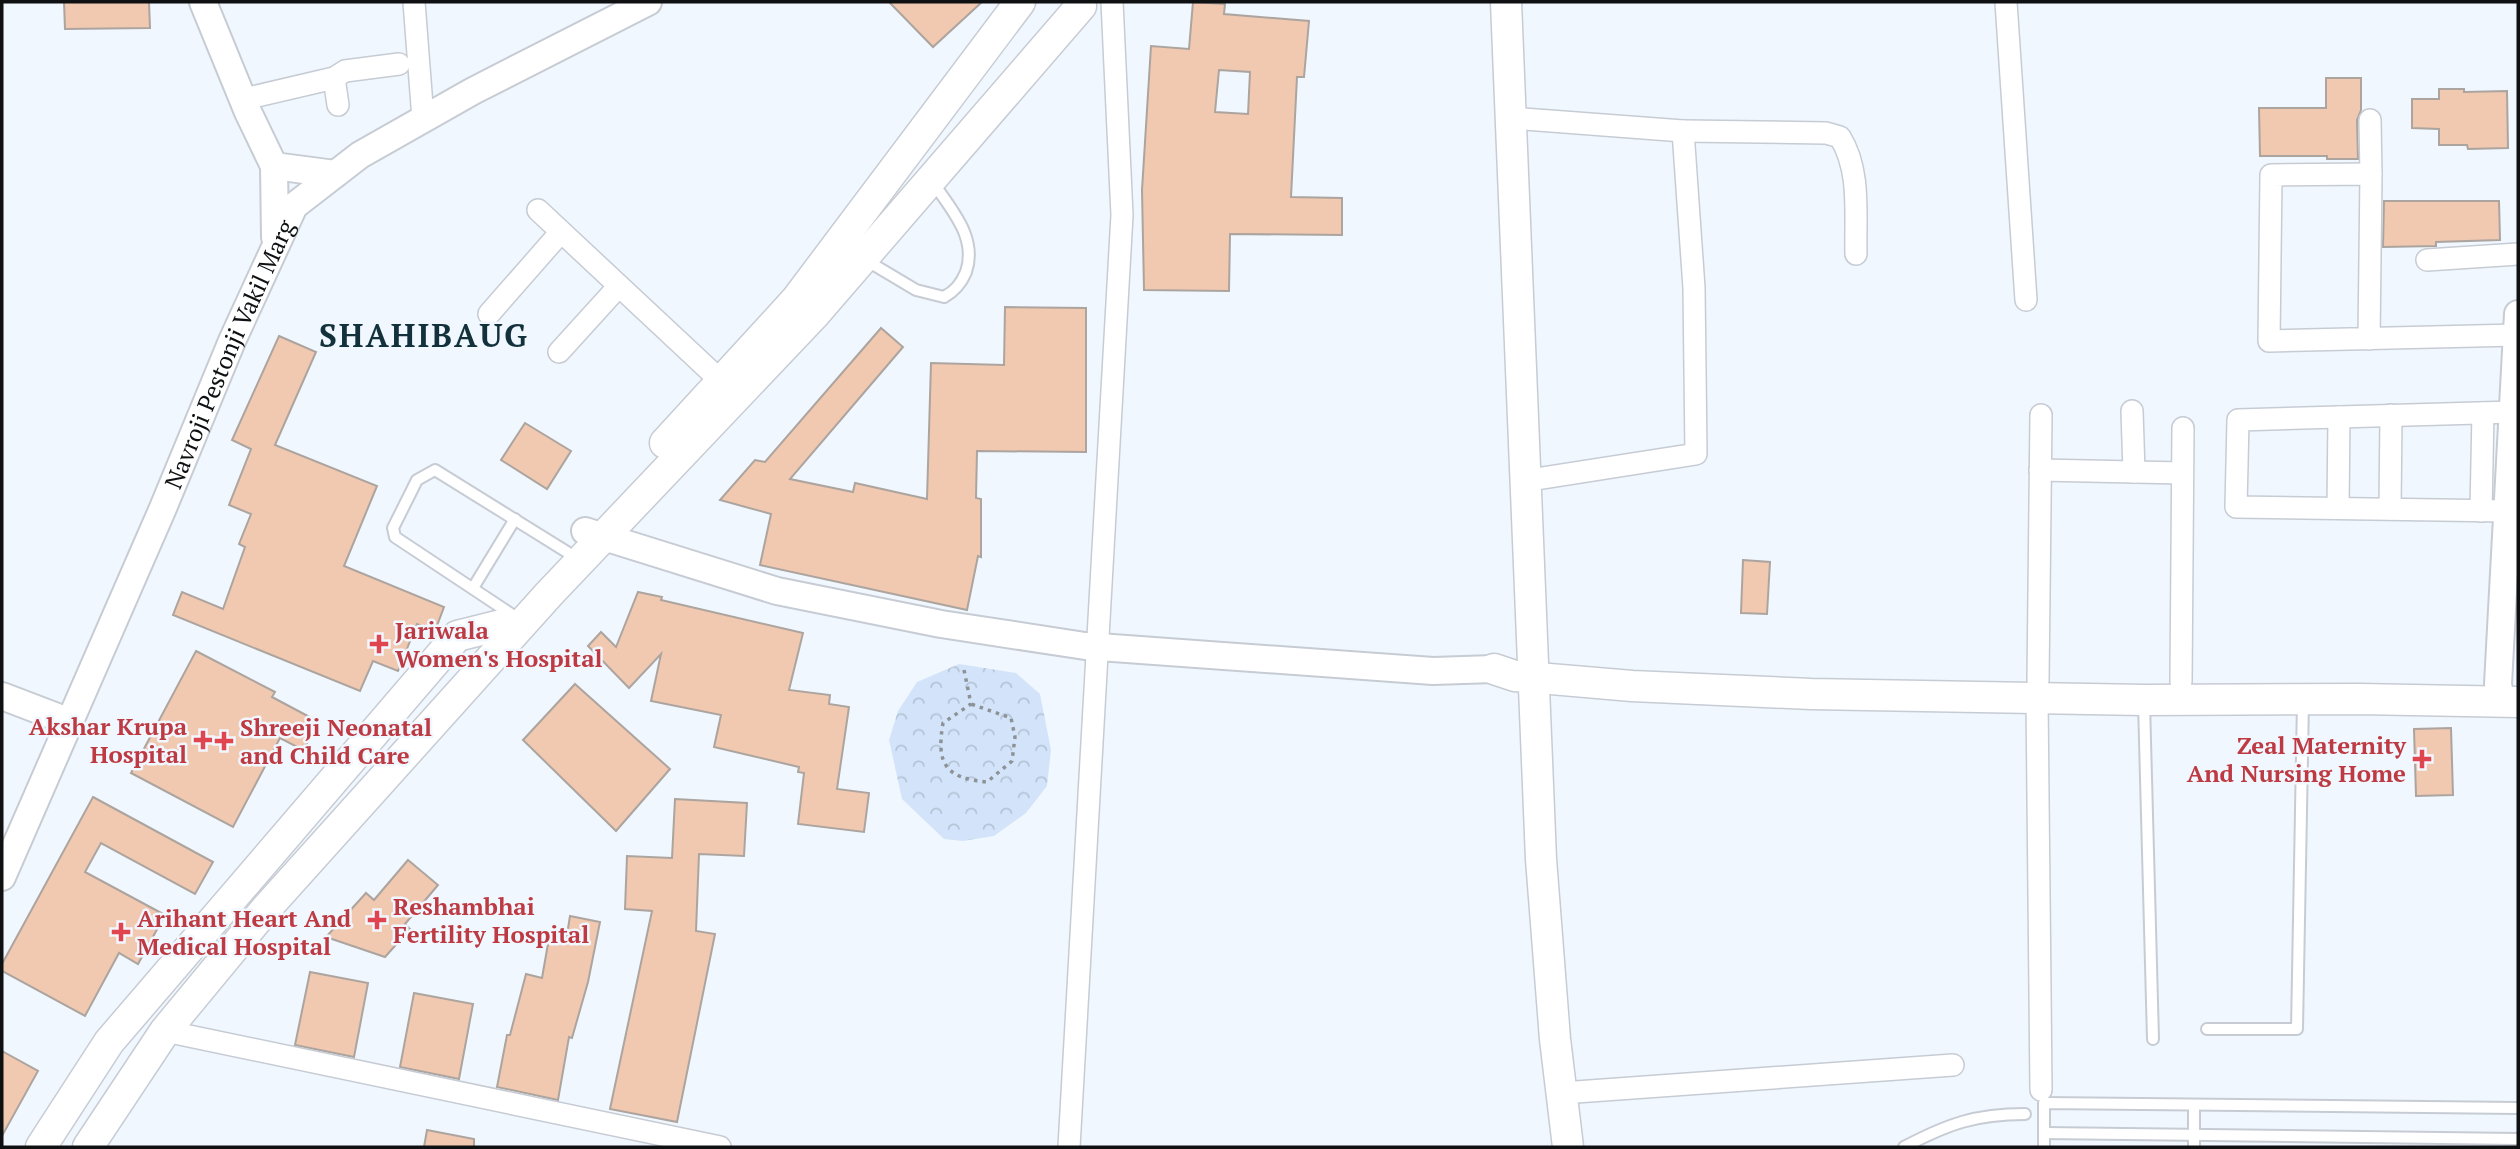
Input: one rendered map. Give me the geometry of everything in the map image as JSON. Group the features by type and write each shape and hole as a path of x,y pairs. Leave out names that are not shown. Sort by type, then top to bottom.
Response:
{"main road":[{"path":"88,1147 165,1031 265,910 541,604 585,540 796,300 1020,2"},
{"path":"1487,2 1501,404 1518,670 1522,858 1533,1025 1548,1147"},
{"path":"1506,2 1524,481 1518,670 1541,859 1555,1039 1568,1147"},
{"path":"69,1147 152,1022 253,899 506,619 814,315 1082,3"},
{"path":"41,1147 108,1042 457,636 506,619"},
{"path":"1518,670 2037,690 2144,700 2509,693"},
{"path":"2037,690 2181,682 2509,693"}],"street":[{"path":"203,2 248,112 274,166 275,246"},
{"path":"414,2 423,119"},
{"name":"Navroji Pestonji Vakil Marg","path":"2,877 163,508 232,341 294,206 360,155 495,79 648,2"},
{"path":"1069,1147 1122,215 1112,2"},
{"path":"2006,2 2026,300"},
{"path":"244,99 334,78 345,71 399,64"},
{"path":"334,78 338,105"},
{"path":"1510,118 1683,131 1826,133 1840,137 1849,152 1855,177 1856,254"},
{"path":"2369,339 2370,120"},
{"path":"1524,481 1696,454 1694,288 1683,131"},
{"path":"274,166 335,174"},
{"path":"2371,174 2271,175 2269,341 2517,335"},
{"path":"538,210 722,382"},
{"path":"489,314 561,233"},
{"path":"2427,261 2518,254"},
{"path":"559,352 618,287"},
{"path":"2509,693 2512,412 2518,314"},
{"path":"2132,411 2134,472"},
{"path":"2511,520 2481,511 2236,507 2238,419 2512,412"},
{"path":"2481,511 2483,413"},
{"path":"2041,415 2037,690 2042,1097"},
{"path":"2390,509 2391,415"},
{"path":"2338,508 2339,417"},
{"path":"2181,682 2183,428"},
{"path":"2040,470 2182,473"},
{"path":"585,540 777,591 941,624 1096,647 1433,671 1518,670"},
{"path":"2,696 70,722"},
{"path":"165,1031 720,1147"},
{"path":"1562,1093 1953,1065"}],"lane":[{"path":"862,259 916,290 944,297 954,292 963,280 968,266 967,237 930,179"},
{"path":"506,619 473,588 395,537 394,528 417,480 435,470 515,519 585,540"},
{"path":"473,588 515,519"},
{"path":"2207,1029 2297,1029 2303,699"},
{"path":"2144,700 2153,1039"},
{"path":"2044,1147 2042,1097 2194,1105 2518,1108"},
{"path":"2194,1105 2194,1142"},
{"path":"1904,1147 1957,1122 1977,1116 2025,1114"},
{"path":"2044,1133 2194,1142 2518,1139"}],"path":[{"path":"964,670 971,704"},
{"path":"971,704 1012,718 1015,737 1012,761 987,782 969,780 950,772 939,749 943,723 971,704"}],"green space":[{"path":"959,664 1016,673 1040,694 1051,750 1047,786 1026,813 994,836 963,841 944,839 902,799 889,740 898,711 917,682"}],"building":[{"path":"64,2 149,2 150,28 65,29"},
{"path":"889,2 982,2 933,47"},
{"path":"1193,2 1225,4 1224,14 1309,21 1304,77 1297,77 1291,197 1342,198 1342,235 1230,234 1229,291 1144,290 1142,190 1151,46 1189,49","holes":["1219,70 1250,72 1248,114 1215,112"]},
{"path":"2326,78 2361,78 2361,110 2357,120 2358,159 2260,156 2259,108 2326,108"},
{"path":"2439,89 2464,89 2464,92 2507,91 2508,148 2468,149 2467,145 2439,145 2439,129 2412,128 2412,99 2439,99"},
{"path":"2384,201 2499,201 2500,240 2436,242 2436,246 2383,247"},
{"path":"1005,307 1086,308 1086,452 977,451 976,498 981,499 981,557 978,556 967,610 760,565 771,514 720,500 755,460 765,462 881,328 903,347 790,479 853,492 855,483 927,499 931,363 1004,365"},
{"path":"279,336 316,352 275,445 377,486 344,566 444,607 435,631 417,624 398,671 373,661 360,691 173,615 182,592 223,609 245,547 239,544 251,514 229,505 251,449 232,440"},
{"path":"525,423 571,451 547,489 501,460"},
{"path":"1743,560 1770,562 1767,614 1741,613"},
{"path":"638,592 662,597 661,600 803,633 789,690 830,695 829,704 849,707 837,789 869,793 864,832 798,824 804,773 798,772 799,767 714,747 721,715 651,701 661,654 629,688 588,646 601,632 616,647"},
{"path":"196,651 275,692 272,697 319,722 303,750 280,738 233,827 131,773"},
{"path":"575,684 670,769 616,831 523,740"},
{"path":"2451,728 2453,795 2416,796 2414,729"},
{"path":"93,797 213,862 195,894 101,843 85,872 165,915 138,964 119,953 85,1016 2,971 2,964"},
{"path":"675,799 747,803 744,856 699,854 696,931 715,934 677,1122 610,1109 652,911 625,909 627,856 672,858"},
{"path":"408,860 438,885 405,924 410,929 385,957 326,937 366,893 374,900"},
{"path":"570,916 600,922 588,982 572,1038 569,1037 558,1100 497,1087 507,1035 510,1035 526,974 542,978 549,938 566,941"},
{"path":"310,972 368,983 354,1057 295,1045"},
{"path":"414,993 473,1004 459,1079 400,1067"},
{"path":"2,1051 38,1071 2,1136"},
{"path":"427,1130 474,1139 474,1147 424,1147"}],"place":[{"name":"Jariwala Women's Hospital","path":"379,644"},
{"name":"Akshar Krupa Hospital","path":"203,740"},
{"name":"Shreeji Neonatal and Child Care","path":"224,741"},
{"name":"Zeal Maternity And Nursing Home","path":"2422,759"},
{"name":"Reshambhai Fertility Hospital","path":"377,920"},
{"name":"Arihant Heart And Medical Hospital","path":"121,932"}],"district":[{"name":"SHAHIBAUG","path":"424,335"}]}
